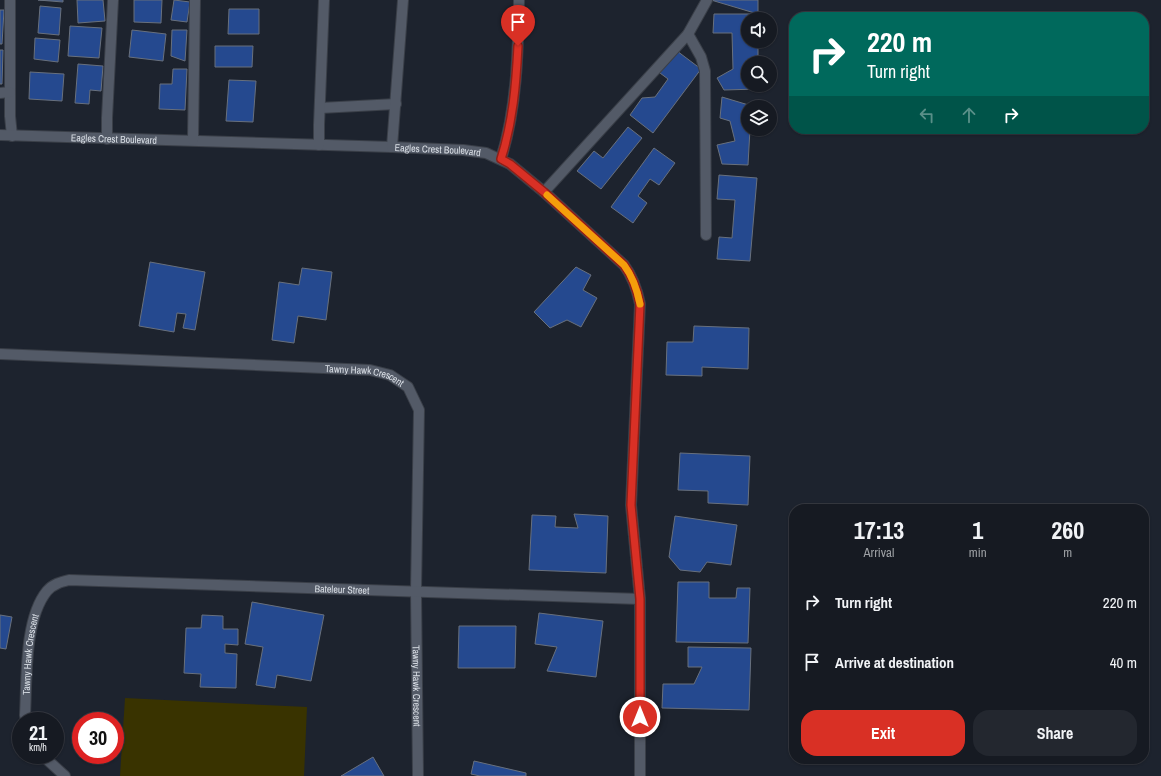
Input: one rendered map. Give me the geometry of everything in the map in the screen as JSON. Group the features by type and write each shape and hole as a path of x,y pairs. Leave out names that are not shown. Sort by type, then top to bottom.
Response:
{"street":[{"path":"5,137 10,116 5,92 10,0"},
{"path":"107,139 113,0"},
{"path":"193,140 195,0"},
{"path":"320,144 324,0"},
{"path":"392,147 403,0"},
{"path":"501,159 507,139 515,97 519,0"},
{"path":"544,192 688,34 707,0"},
{"path":"688,34 702,58 705,71 706,235"},
{"path":"320,108 396,104"},
{"name":"Eagles Crest Boulevard","path":"5,137 320,144 463,150 486,153 510,164 544,192 624,265 631,274 637,288 640,304 631,505 640,599 640,776"},
{"name":"Tawny Hawk Crescent","path":"0,354 370,370 390,375 408,387 419,410 416,591 418,776"},
{"name":"Bateleur Street","path":"47,591 54,585 76,580 640,599"},
{"name":"Tawny Hawk Crescent","path":"25,712 28,646 35,616 47,591"},
{"path":"52,764 66,776"}],"shaded area":[{"path":"125,698 307,707 304,776 120,776 121,764 124,764"}],"building":[{"path":"38,0 63,0 63,2"},
{"path":"77,0 103,0 105,21 78,23"},
{"path":"134,0 162,0 161,23 134,22"},
{"path":"174,0 190,2 187,22 171,20"},
{"path":"711,0 758,0 758,12 751,12"},
{"path":"40,6 61,8 59,35 38,33"},
{"path":"229,9 259,9 259,34 228,34"},
{"path":"0,10 4,10 2,44 0,44"},
{"path":"714,14 741,14 741,48 758,48 758,56 741,56 741,90 724,90 717,78 733,69 732,33 713,33"},
{"path":"70,26 102,28 99,58 68,56"},
{"path":"132,30 166,34 163,61 129,57"},
{"path":"172,30 187,30 185,61 171,56"},
{"path":"35,38 60,40 58,62 34,59"},
{"path":"215,46 253,46 252,67 215,67"},
{"path":"0,50 3,50 2,84 0,84"},
{"path":"677,51 701,69 653,133 630,115 642,98 655,97 668,79 660,73"},
{"path":"78,64 103,66 101,91 90,90 89,104 75,103"},
{"path":"173,69 187,69 185,110 159,109 160,84 172,84"},
{"path":"30,72 64,74 62,101 29,99"},
{"path":"229,80 256,81 253,122 226,121"},
{"path":"722,97 741,103 741,136 750,136 748,165 722,164 717,145 735,141 730,121 720,118"},
{"path":"628,127 642,138 601,189 577,171 594,151 603,158"},
{"path":"654,148 675,163 659,185 650,179 638,196 647,203 633,223 611,207"},
{"path":"719,175 757,178 750,261 717,259 719,237 732,238 735,200 717,199"},
{"path":"150,262 205,272 195,330 183,328 186,314 177,313 174,332 139,326"},
{"path":"576,267 591,275 583,290 597,298 581,327 567,320 550,328 534,312"},
{"path":"302,268 332,272 326,320 298,316 294,343 272,340 279,282 299,285"},
{"path":"694,326 749,328 748,369 702,367 702,376 666,375 667,342 693,342"},
{"path":"680,453 750,456 748,505 708,503 708,491 678,490"},
{"path":"574,514 608,516 606,573 529,570 532,515 556,516 555,527 578,528"},
{"path":"675,516 737,525 731,565 707,562 700,572 680,570 669,557"},
{"path":"678,582 709,582 709,598 736,598 737,588 750,588 748,643 676,642"},
{"path":"252,602 324,615 311,681 277,675 275,688 256,685 263,647 245,644"},
{"path":"539,613 603,621 596,677 547,671 557,647 535,644"},
{"path":"0,615 12,617 6,649 0,648"},
{"path":"202,615 223,616 223,629 238,629 238,645 225,644 225,653 237,654 236,688 200,687 201,674 184,673 186,628 201,628"},
{"path":"459,626 516,626 515,668 458,668"},
{"path":"688,647 751,648 749,710 662,708 663,684 694,684 702,667 688,667"},
{"path":"373,757 384,776 341,776"},
{"path":"474,761 526,773 526,776 480,776 471,774"}],"slow traffic":[{"path":"547,195 624,265 631,274 637,288 640,304"}],"route":[{"path":"518,46 515,97 507,139 501,159 510,164 544,192 624,265 631,274 637,288 640,304 631,505 640,599 640,717"}]}
